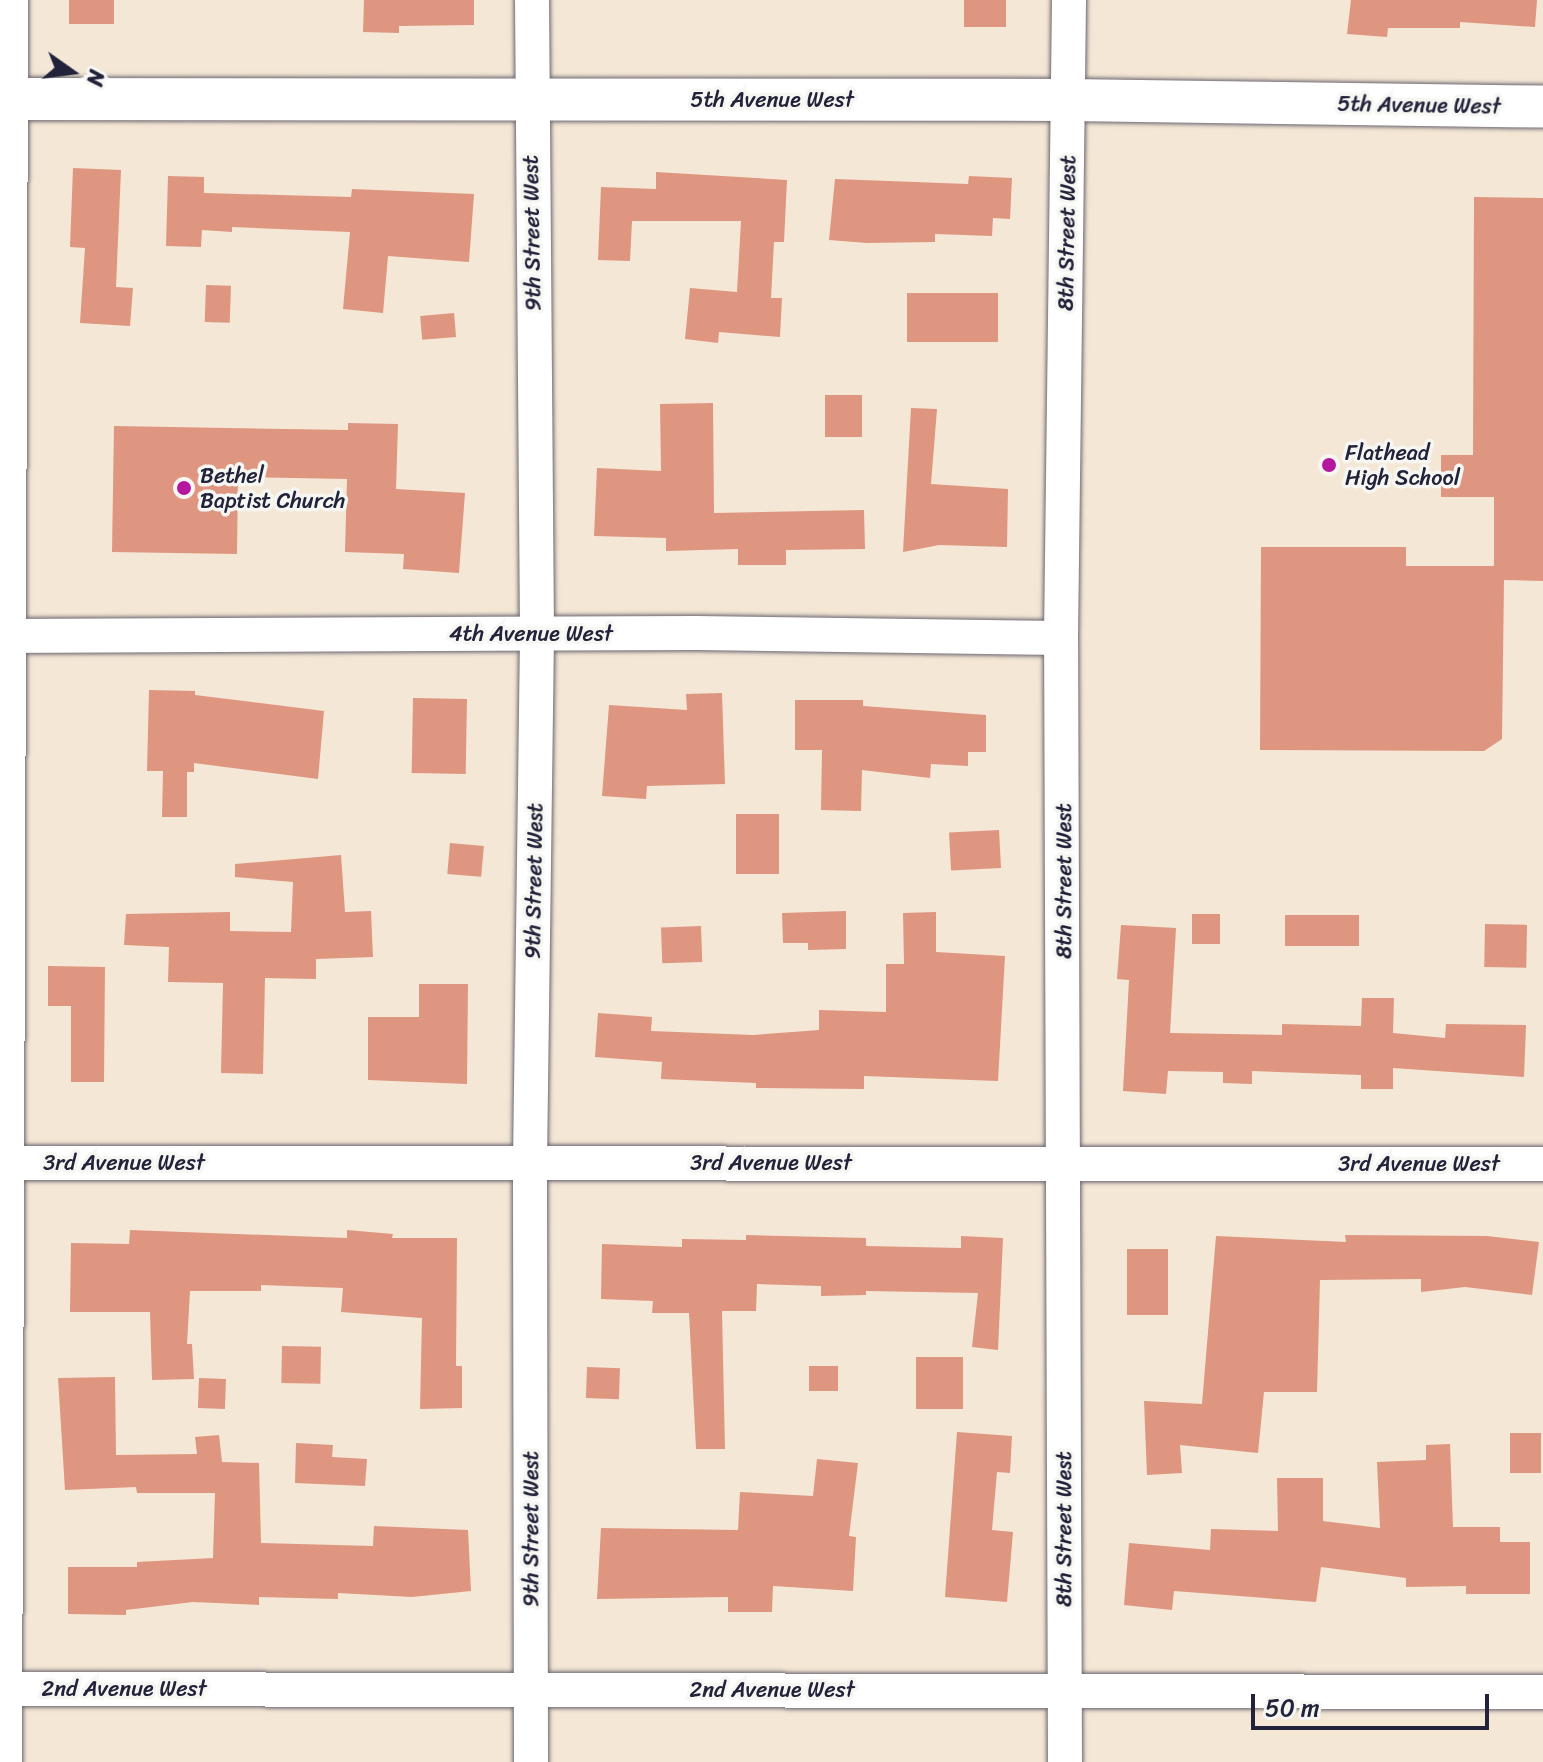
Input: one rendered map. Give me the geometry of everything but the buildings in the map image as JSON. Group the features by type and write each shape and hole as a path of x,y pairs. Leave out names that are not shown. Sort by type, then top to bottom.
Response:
{"street":[{"path":"5,1762 2,1689 4,99 11,0"},
{"name":"9th Street West","path":"531,1762 530,1163 537,634 532,0"},
{"name":"8th Street West","path":"1065,1762 1061,638 1069,0"},
{"name":"5th Avenue West","path":"4,99 1069,100 1543,107"},
{"name":"4th Avenue West","path":"5,636 537,634 1061,638"},
{"name":"3rd Avenue West","path":"4,1163 1543,1164"},
{"name":"2nd Avenue West","path":"2,1689 1543,1692"}],"place":[{"name":"Flathead High School","path":"1329,465"},
{"name":"Bethel Baptist Church","path":"184,488"}]}
